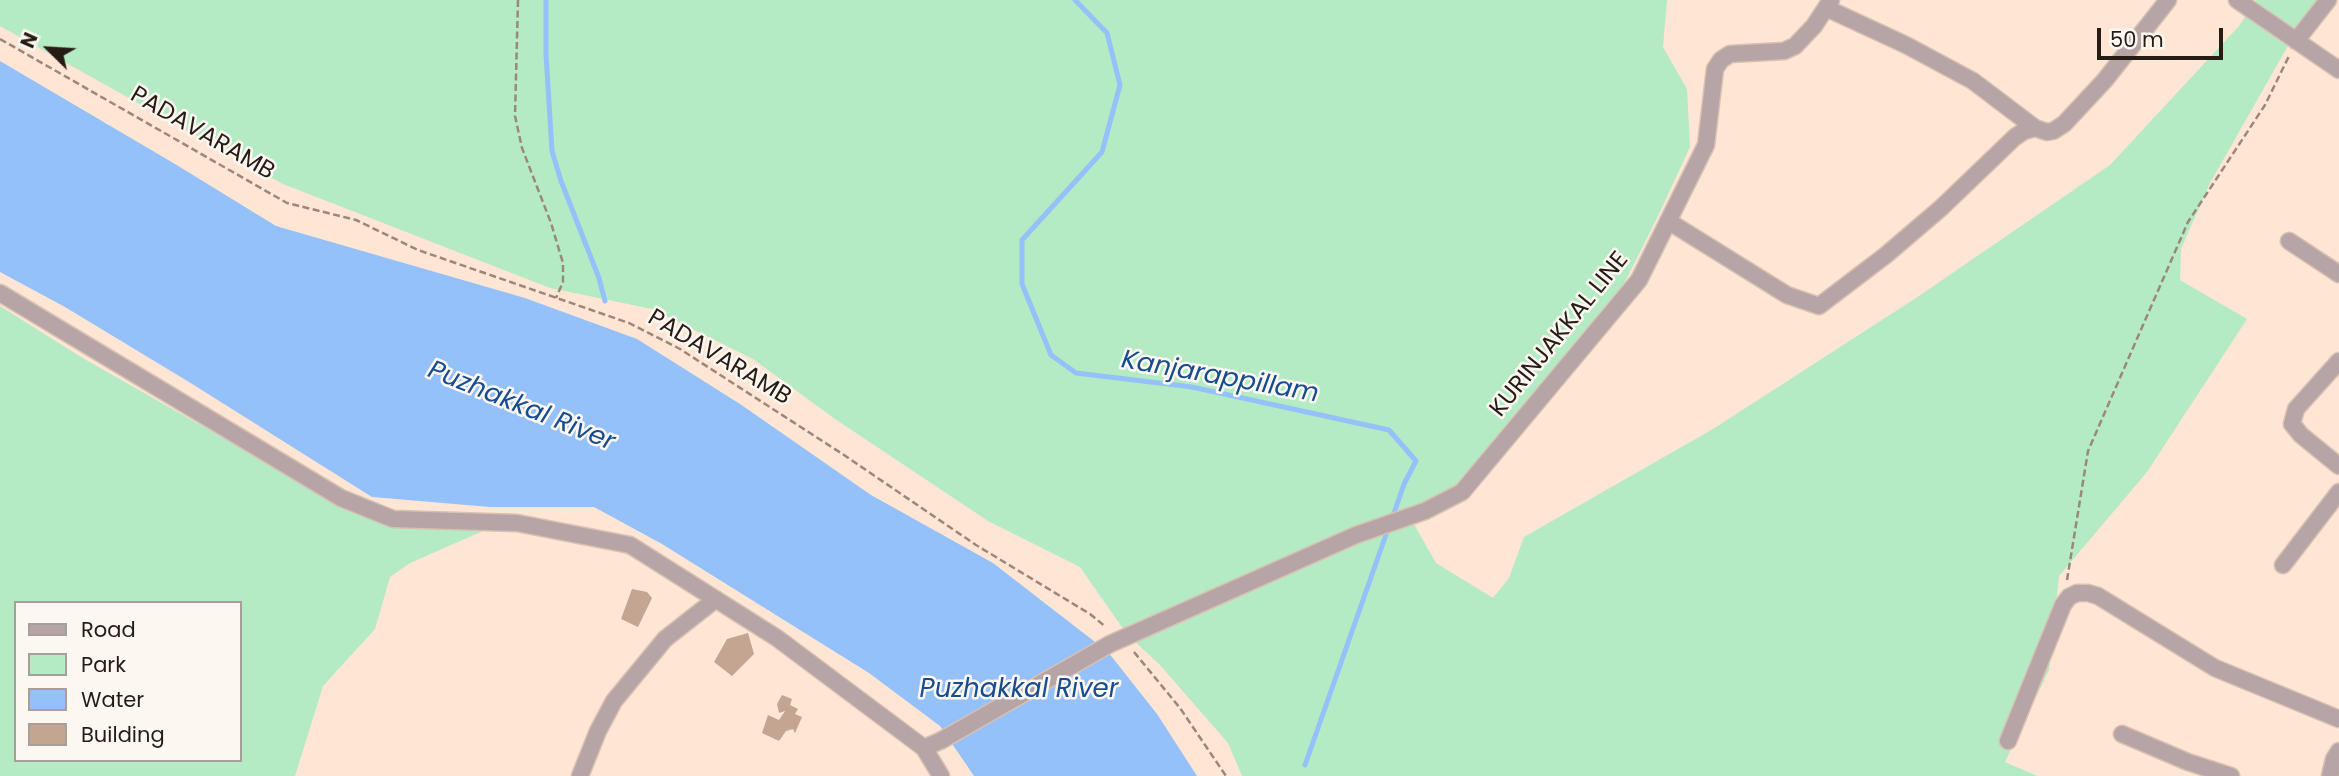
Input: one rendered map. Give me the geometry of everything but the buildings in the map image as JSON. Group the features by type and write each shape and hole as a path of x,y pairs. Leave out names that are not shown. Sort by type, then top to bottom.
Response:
{"street":[{"path":"1829,4 1973,81 2035,128 2047,132 2064,124 2105,80 2168,0"},
{"path":"2237,0 2339,70"},
{"path":"2297,41 2328,0"},
{"name":"KURINJAKKAL LINE","path":"924,748 1116,641 1373,528 1425,511 1462,492 1639,280 1706,145 1715,69 1721,60 1730,54 1784,51 1795,46 1814,26 1829,4"},
{"path":"1668,221 1787,295 1819,306 1932,216 2015,137 2035,128"},
{"path":"2289,241 2339,274"},
{"path":"0,293 341,498 393,519 517,523 630,545 777,638 924,748 941,776"},
{"path":"2339,361 2296,410 2292,424 2301,435 2339,466"},
{"path":"2283,565 2339,492"},
{"path":"2008,741 2063,606 2077,593 2098,596 2215,668 2339,719"},
{"path":"580,776 598,730 614,701 665,639 716,599"},
{"path":"2122,734 2188,762 2231,776"},
{"path":"2330,776 2339,751"}],"path":[{"path":"518,0 515,116 522,148 551,223 563,263 563,282 556,298"},
{"name":"PADAVARAMB","path":"0,39 286,203 356,220 418,250 629,323 680,349 844,455 976,545 1090,614 1116,641 1142,661 1180,708 1226,776"},
{"path":"2063,606 2088,451 2188,222 2265,104 2297,41"}],"green space":[{"path":"0,0 1667,0 1663,47 1687,89 1690,147 1621,290 1456,490 1406,510 1436,563 1493,598 1509,578 1524,537 1713,429 1916,298 2110,165 2239,26 2256,0 2326,0 2289,44 2210,183 2181,249 2180,280 2247,319 2147,472 2059,576 2049,670 2005,762 2037,776 1242,776 1228,743 1160,665 1126,633 1080,567 988,521 835,419 753,359 652,309 550,288 283,184 0,26"},
{"path":"0,306 81,357 355,513 413,527 483,531 410,563 390,577 375,629 323,686 295,776 0,776"}],"water":[{"name":"Puzhakkal River","path":"0,61 276,226 525,298 637,339 740,404 871,495 993,563 1108,652 1157,714 1197,776 974,776 940,726 869,673 662,544 594,507 490,507 372,497 65,307 0,272"}],"waterway":[{"path":"546,0 546,54 552,151 605,301"},
{"name":"Kanjarappillam","path":"1075,0 1107,33 1120,85 1102,152 1022,240 1022,284 1051,355 1076,373 1192,387 1389,430 1416,461 1404,484 1392,519"},
{"name":"Kanjarappillam","path":"1305,765 1388,529"}]}
